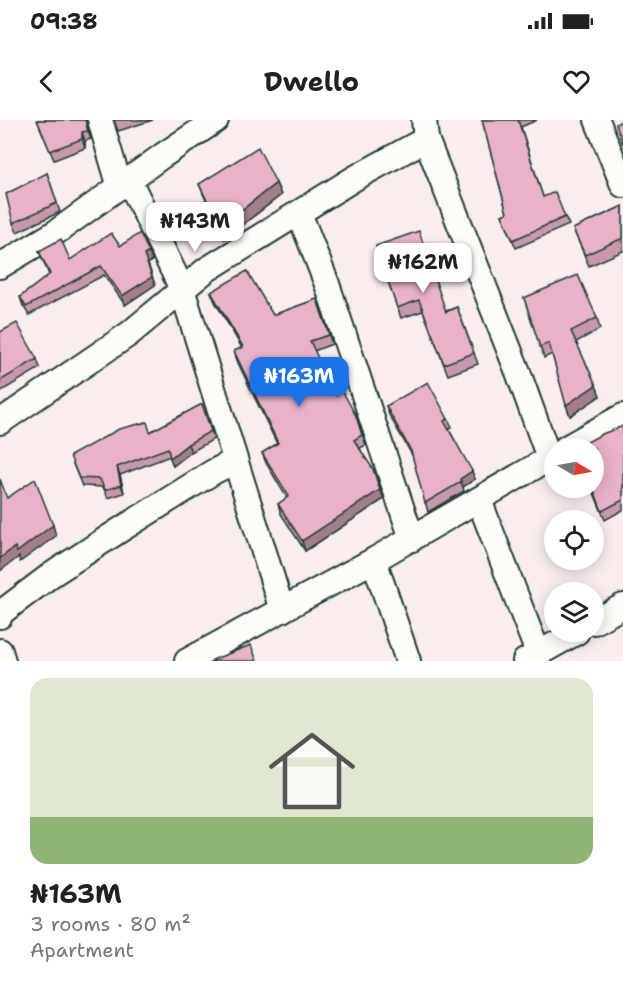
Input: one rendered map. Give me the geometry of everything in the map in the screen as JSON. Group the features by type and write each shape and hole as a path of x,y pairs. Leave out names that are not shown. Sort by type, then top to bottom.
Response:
{"street":[{"path":"100,120 124,184 182,289 282,610"},
{"path":"0,266 56,233 216,120"},
{"path":"597,120 623,185"},
{"path":"0,422 129,334 206,270 355,178 425,130 510,351 550,438"},
{"path":"299,213 327,284 412,539"},
{"path":"585,438 623,416"},
{"path":"0,616 2,612 51,575 160,505 235,461"},
{"path":"187,661 412,539 544,462"},
{"path":"479,500 532,657 559,642"},
{"path":"374,560 408,661"},
{"path":"604,616 623,606"},
{"path":"0,651 3,661"}],"building":[{"path":"37,120 85,120 88,131 82,132 82,139 50,151"},
{"path":"482,120 518,120 543,197 555,192 565,217 513,240 502,215 507,213"},
{"path":"623,120 623,144 616,124"},
{"path":"258,147 276,183 220,227 199,184"},
{"path":"47,173 57,203 13,223 6,194"},
{"path":"623,206 623,238 585,255 573,229"},
{"path":"419,231 446,312 457,307 474,353 444,364 419,300 397,308 376,246"},
{"path":"111,233 120,246 140,233 149,252 144,255 152,277 122,296 101,266 26,307 20,297 50,274 39,251 61,239 70,260"},
{"path":"247,271 273,315 317,299 329,335 310,341 336,396 343,392 356,416 362,435 354,440 373,469 380,490 302,541 278,504 289,496 262,453 278,443 234,351 243,347 211,292"},
{"path":"578,275 597,318 571,331 596,385 566,405 549,343 540,347 524,298"},
{"path":"17,323 37,359 0,381 0,332"},
{"path":"428,382 448,419 444,421 472,471 460,479 461,482 425,503 411,451 386,406"},
{"path":"202,404 211,431 170,458 168,448 117,467 121,485 105,490 100,479 79,478 70,456 119,429 147,422 150,432"},
{"path":"623,426 623,500 604,510 602,510 597,498 604,498 604,438 595,438"},
{"path":"0,479 7,498 35,479 53,525 17,552 15,547 0,558"},
{"path":"251,645 257,661 212,661 212,660"}]}
